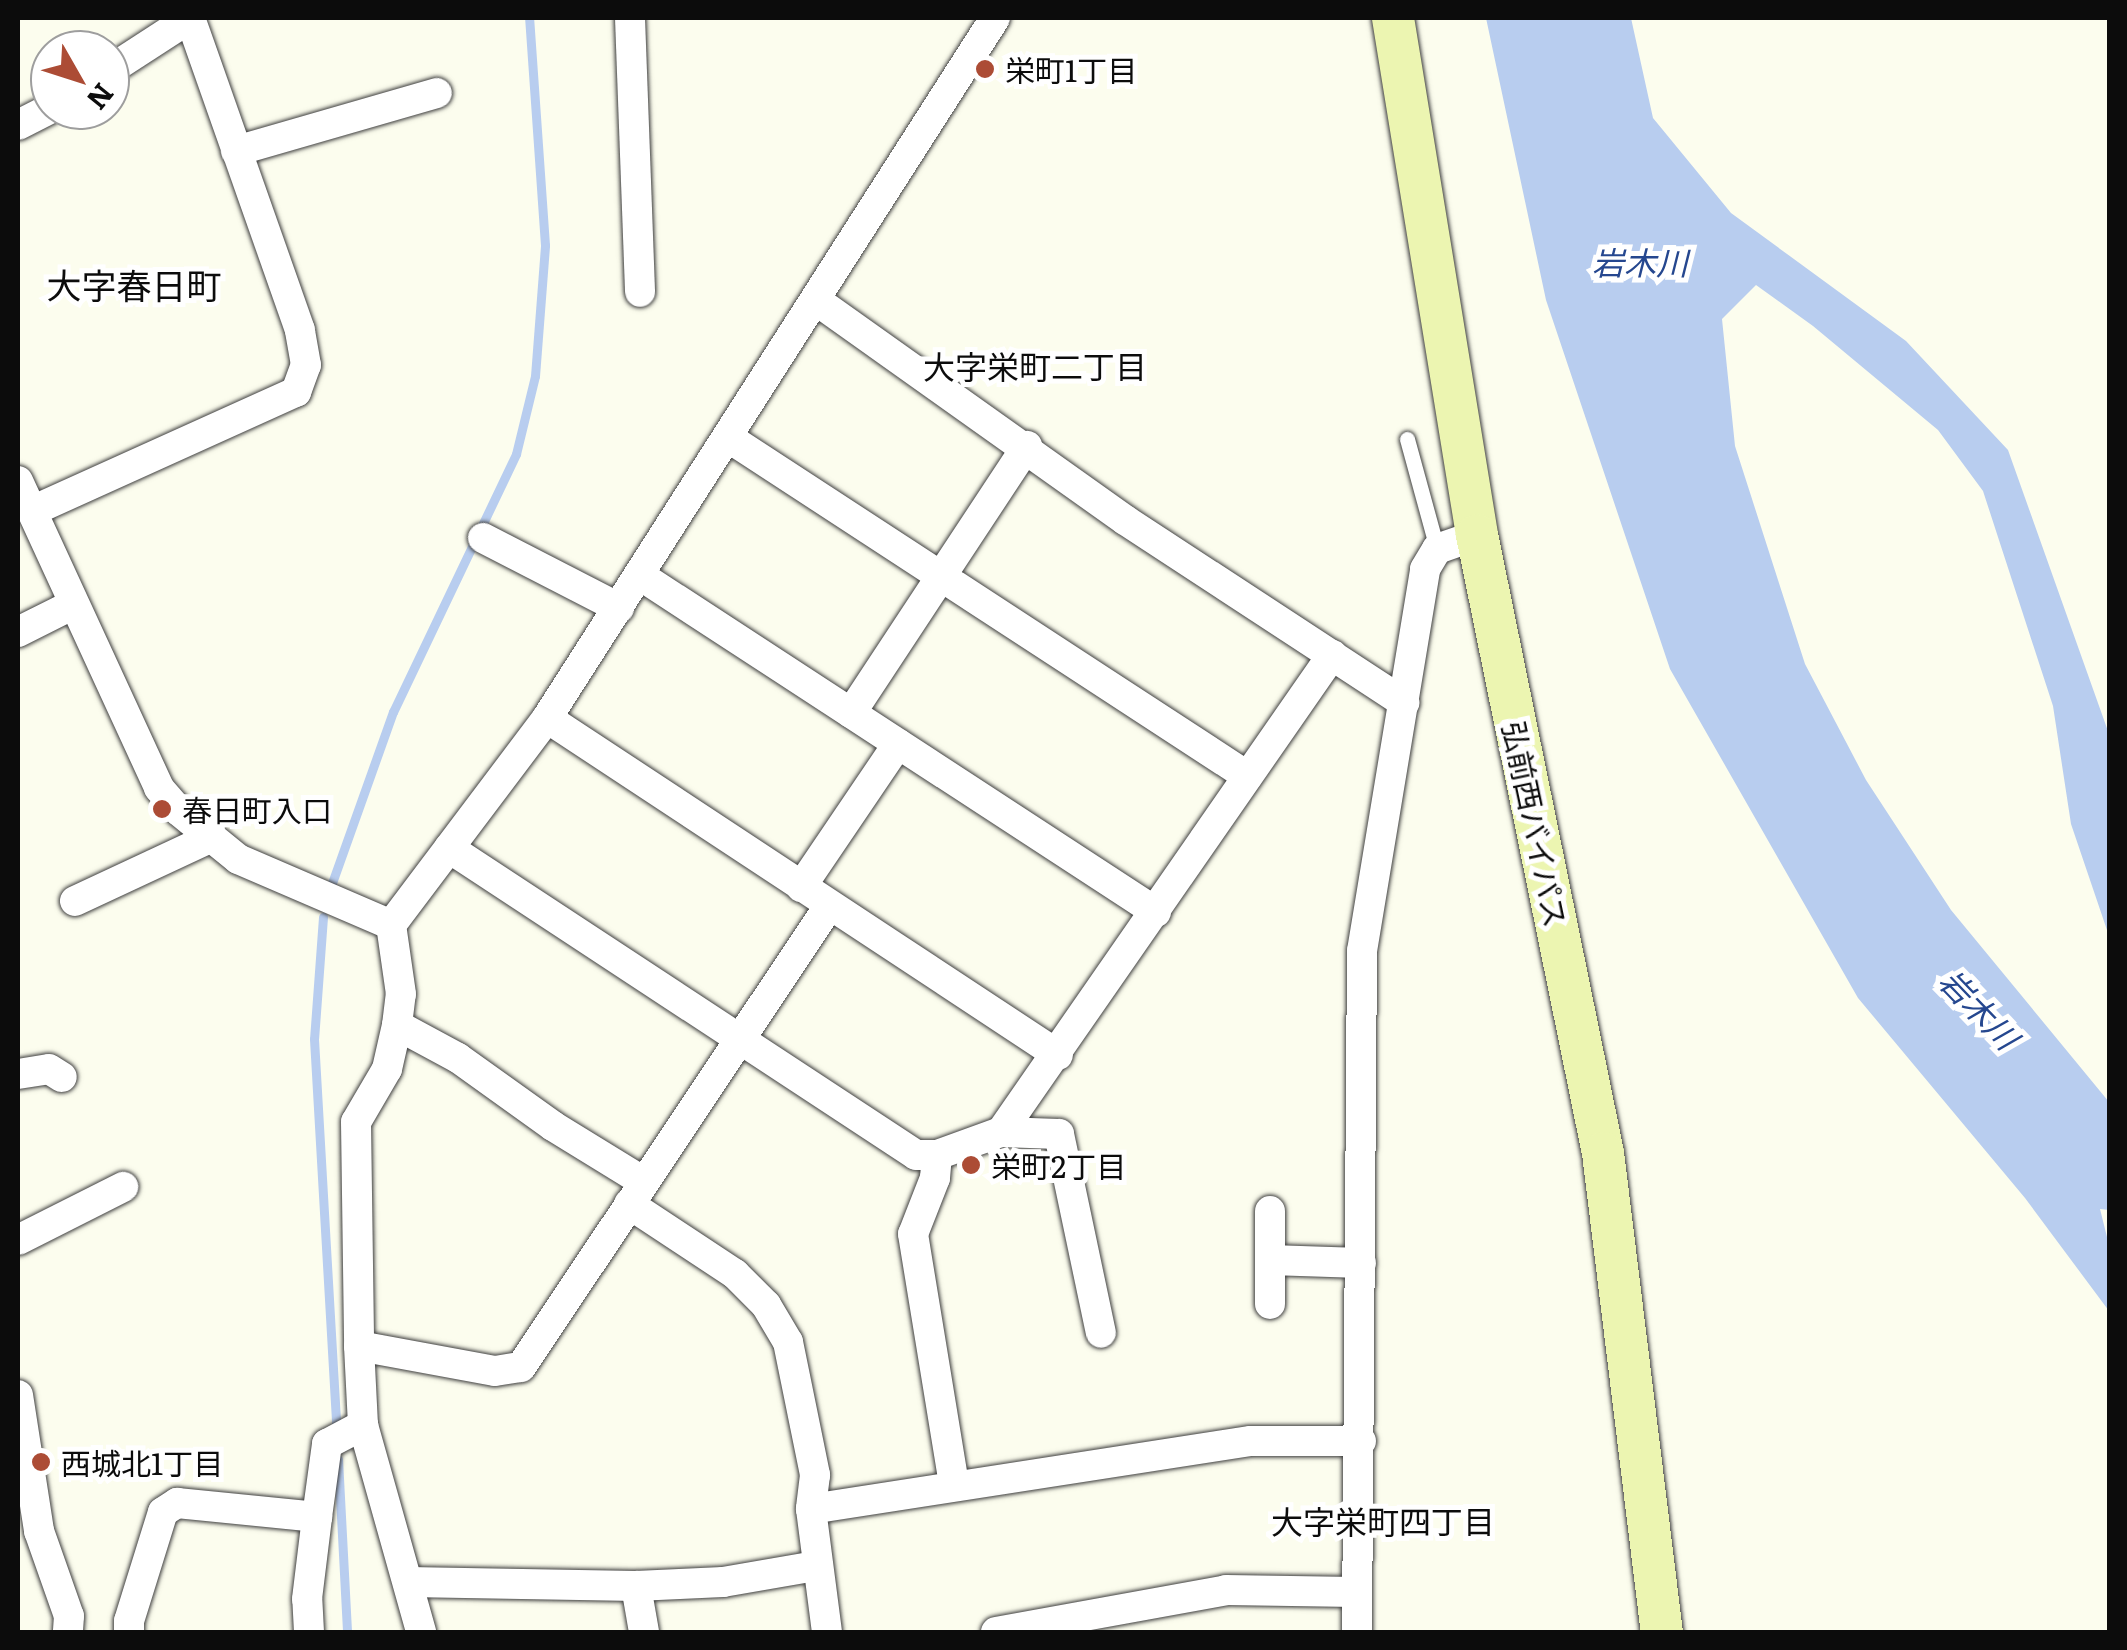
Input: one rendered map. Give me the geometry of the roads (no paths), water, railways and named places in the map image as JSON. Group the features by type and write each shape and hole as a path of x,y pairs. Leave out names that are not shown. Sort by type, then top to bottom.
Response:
{"street":[{"path":"32,511 296,392 306,365 300,330 190,18 130,57"},
{"path":"630,18 640,292"},
{"path":"309,1632 306,1599 317,1517 346,1433 359,1346 356,1122 387,1069 401,994 391,924 547,718 642,576 996,18"},
{"name":"弘前西バイパス","path":"1394,18 1477,535 1604,1153 1662,1632"},
{"path":"236,151 437,93"},
{"path":"816,301 1027,446 1125,520 1406,703"},
{"path":"729,438 1247,776"},
{"path":"851,712 1027,446"},
{"path":"18,481 159,788 210,838 238,859 391,924"},
{"path":"1357,1632 1362,1441 1358,1090 1362,951 1406,703 1425,569 1437,549 1477,535"},
{"path":"483,538 619,608"},
{"path":"642,576 1156,912"},
{"path":"18,632 72,605"},
{"path":"1002,1132 1332,655"},
{"path":"547,718 1058,1055"},
{"path":"801,887 898,744"},
{"path":"75,901 210,838"},
{"path":"449,848 916,1155 937,1154 1002,1132 1059,1134 1102,1333"},
{"path":"359,1346 496,1372 520,1367 830,906"},
{"path":"397,1025 458,1058 553,1126 735,1274 766,1305 788,1342 804,1406 815,1475 811,1509 826,1632"},
{"path":"18,1074 49,1069 62,1077"},
{"path":"937,1154 935,1178 912,1234 954,1484"},
{"path":"18,1240 124,1187"},
{"path":"1270,1211 1270,1304"},
{"path":"1270,1260 1361,1264"},
{"path":"18,1395 39,1531 64,1627"},
{"path":"346,1433 408,1582 421,1632"},
{"path":"811,1509 1251,1441 1362,1441"},
{"path":"130,1632 129,1621 158,1524 163,1512 177,1503 317,1517"},
{"path":"408,1582 636,1586 723,1582 816,1566"},
{"path":"636,1586 644,1632"},
{"path":"996,1632 1226,1590 1356,1592"}],"lane":[{"path":"1407,439 1437,549"}],"water":[{"name":"岩木川","path":"1486,18 1631,18 1653,118 1731,213 1906,341 2008,450 2109,734 2109,936 2071,824 2053,706 1983,491 1938,430 1813,326 1756,285 1722,319 1735,446 1805,664 1866,780 1951,910 2109,1102 2109,1210 2100,1209 2109,1245 2109,1311 2025,1198 1858,998 1670,669 1546,300"}],"waterway":[{"path":"332,883 393,712 516,454 535,376 545,245 529,18"},
{"path":"323,917 314,1039 337,1434"},
{"path":"338,1459 347,1632"}],"place":[{"name":"栄町1丁目","path":"985,69"},
{"name":"春日町入口","path":"162,809"},
{"name":"栄町2丁目","path":"971,1165"},
{"name":"西城北1丁目","path":"41,1462"}],"district":[{"name":"大字春日町","path":"134,284"},
{"name":"大字栄町二丁目","path":"1035,365"},
{"name":"大字栄町四丁目","path":"1383,1520"}]}
